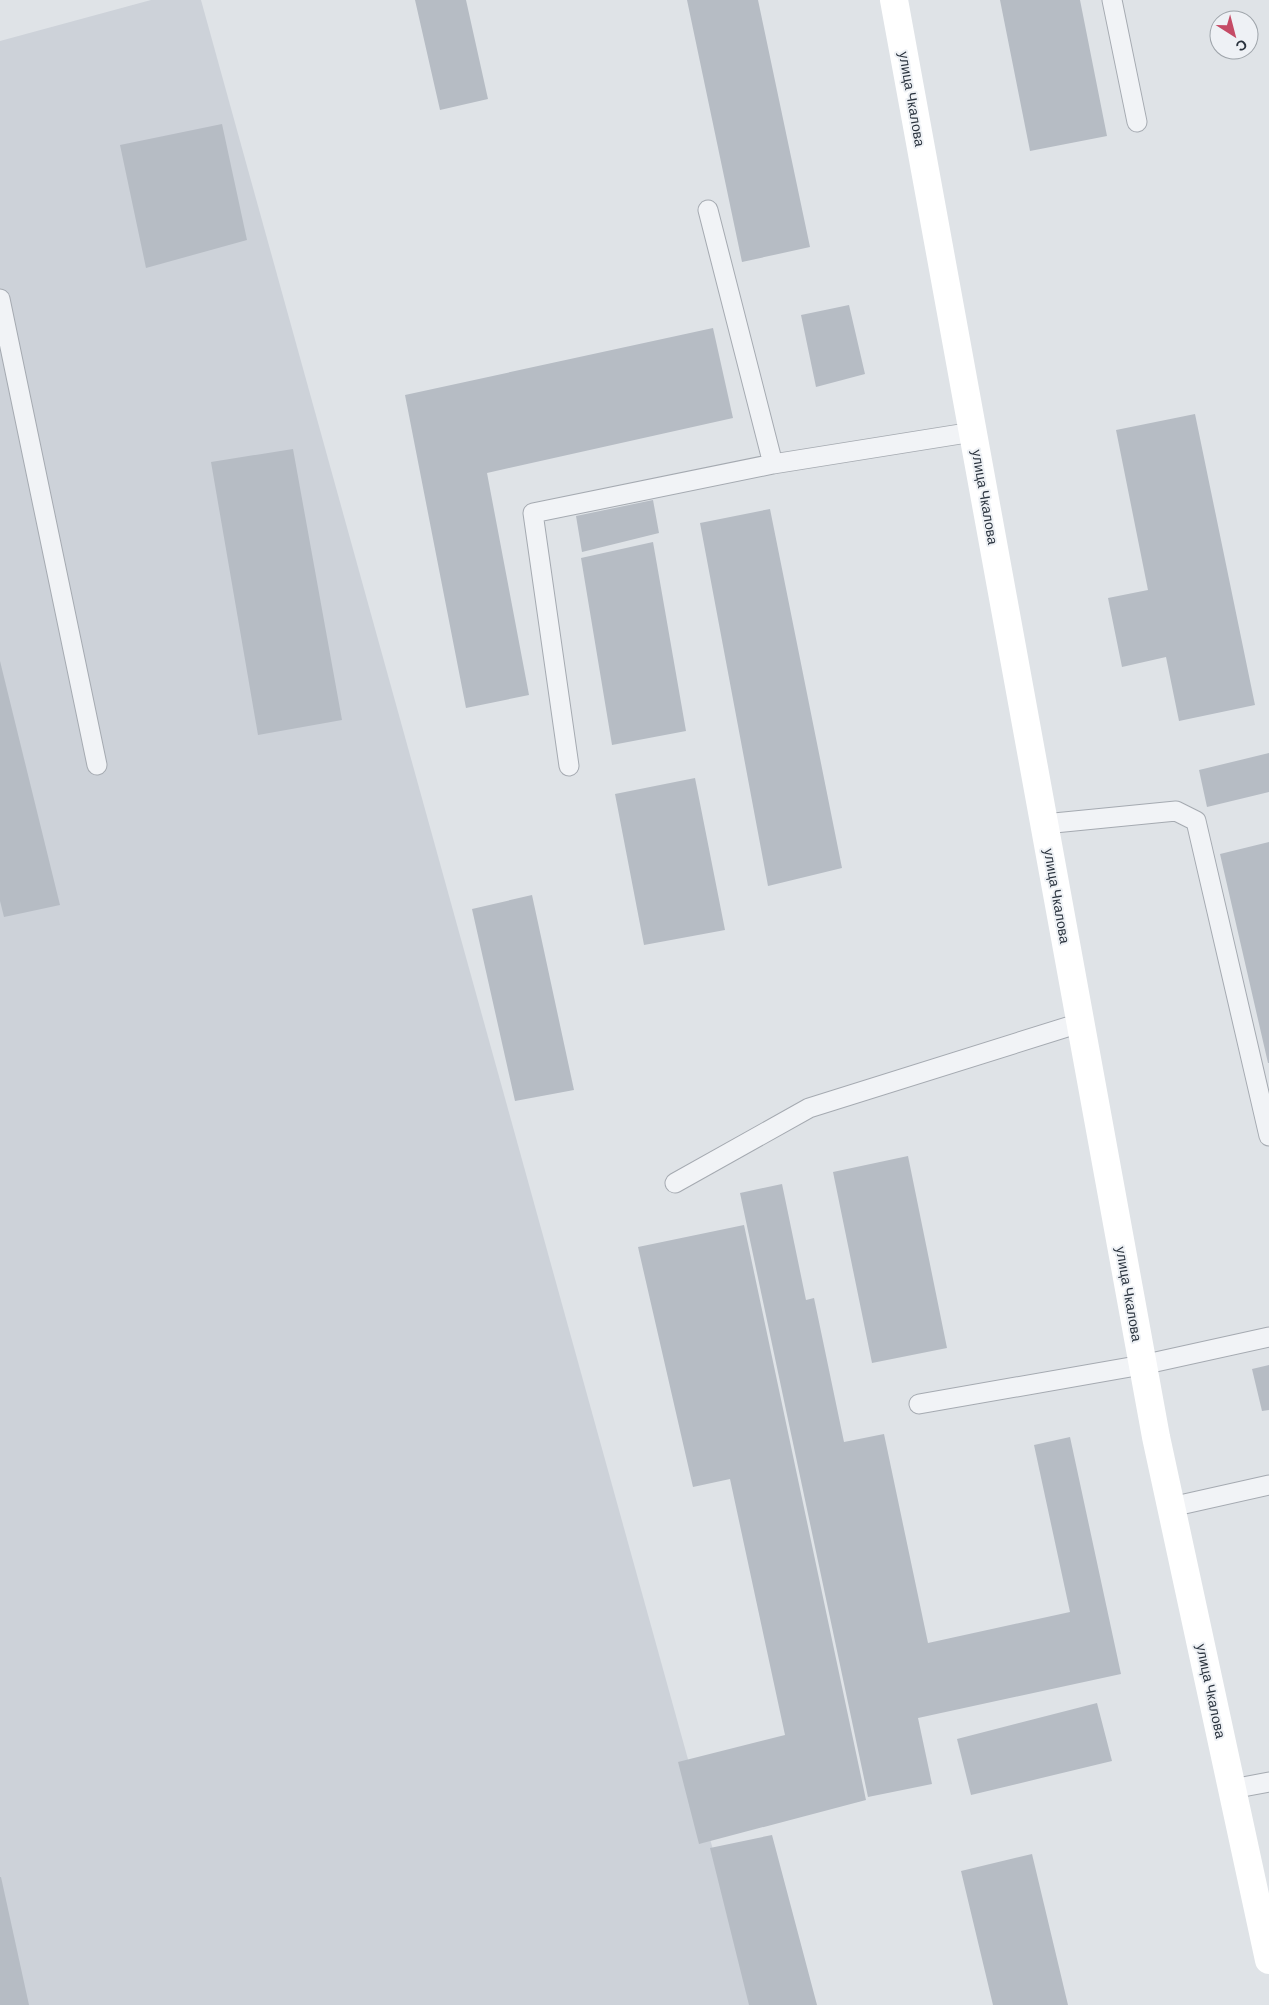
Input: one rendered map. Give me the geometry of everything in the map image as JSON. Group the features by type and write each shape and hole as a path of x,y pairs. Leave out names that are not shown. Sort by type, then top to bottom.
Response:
{"street":[{"name":"улица Чкалова","path":"894,0 1142,1365 1269,1960"}],"lane":[{"path":"1112,0 1137,122"},
{"path":"708,210 773,464"},
{"path":"0,299 97,765"},
{"path":"568,766 533,513 773,464 973,432"},
{"path":"1044,824 1176,811 1196,821 1269,1136"},
{"path":"674,1183 810,1108 1080,1023"},
{"path":"919,1404 1142,1365 1269,1337"},
{"path":"1171,1507 1269,1485"},
{"path":"1232,1789 1269,1782"}],"shaded area":[{"path":"151,0 201,0 756,2005 0,2005 0,41"}],"building":[{"path":"415,0 466,0 488,99 440,110"},
{"path":"687,0 758,0 810,247 742,262"},
{"path":"1000,0 1080,0 1107,136 1030,151"},
{"path":"222,124 247,240 146,268 120,145"},
{"path":"849,305 865,374 816,387 801,315"},
{"path":"713,328 733,418 487,473 529,695 466,708 405,395"},
{"path":"1195,414 1255,705 1179,721 1166,657 1122,667 1108,598 1148,590 1116,430"},
{"path":"293,449 342,720 258,735 211,462"},
{"path":"653,500 659,533 582,552 576,516"},
{"path":"770,509 842,868 768,886 700,523"},
{"path":"653,542 686,731 612,745 581,558"},
{"path":"0,661 60,905 4,917 0,901"},
{"path":"1269,753 1269,792 1207,807 1199,770"},
{"path":"695,778 725,930 644,945 615,794"},
{"path":"1269,842 1269,1063 1268,1063 1220,854"},
{"path":"532,895 574,1090 515,1101 472,909"},
{"path":"908,1156 947,1348 872,1363 833,1172"},
{"path":"782,1184 806,1300 814,1298 844,1442 884,1434 928,1643 1070,1612 1034,1445 1070,1437 1121,1674 918,1718 932,1784 868,1797 740,1193"},
{"path":"744,1225 866,1800 699,1844 678,1762 785,1735 730,1479 693,1487 638,1247"},
{"path":"1269,1365 1269,1410 1262,1411 1252,1369"},
{"path":"1097,1703 1112,1761 971,1795 957,1739"},
{"path":"772,1835 817,2005 749,2005 710,1848"},
{"path":"1032,1854 1068,2005 993,2005 961,1871"},
{"path":"1,1877 29,2005 0,2005"}]}
